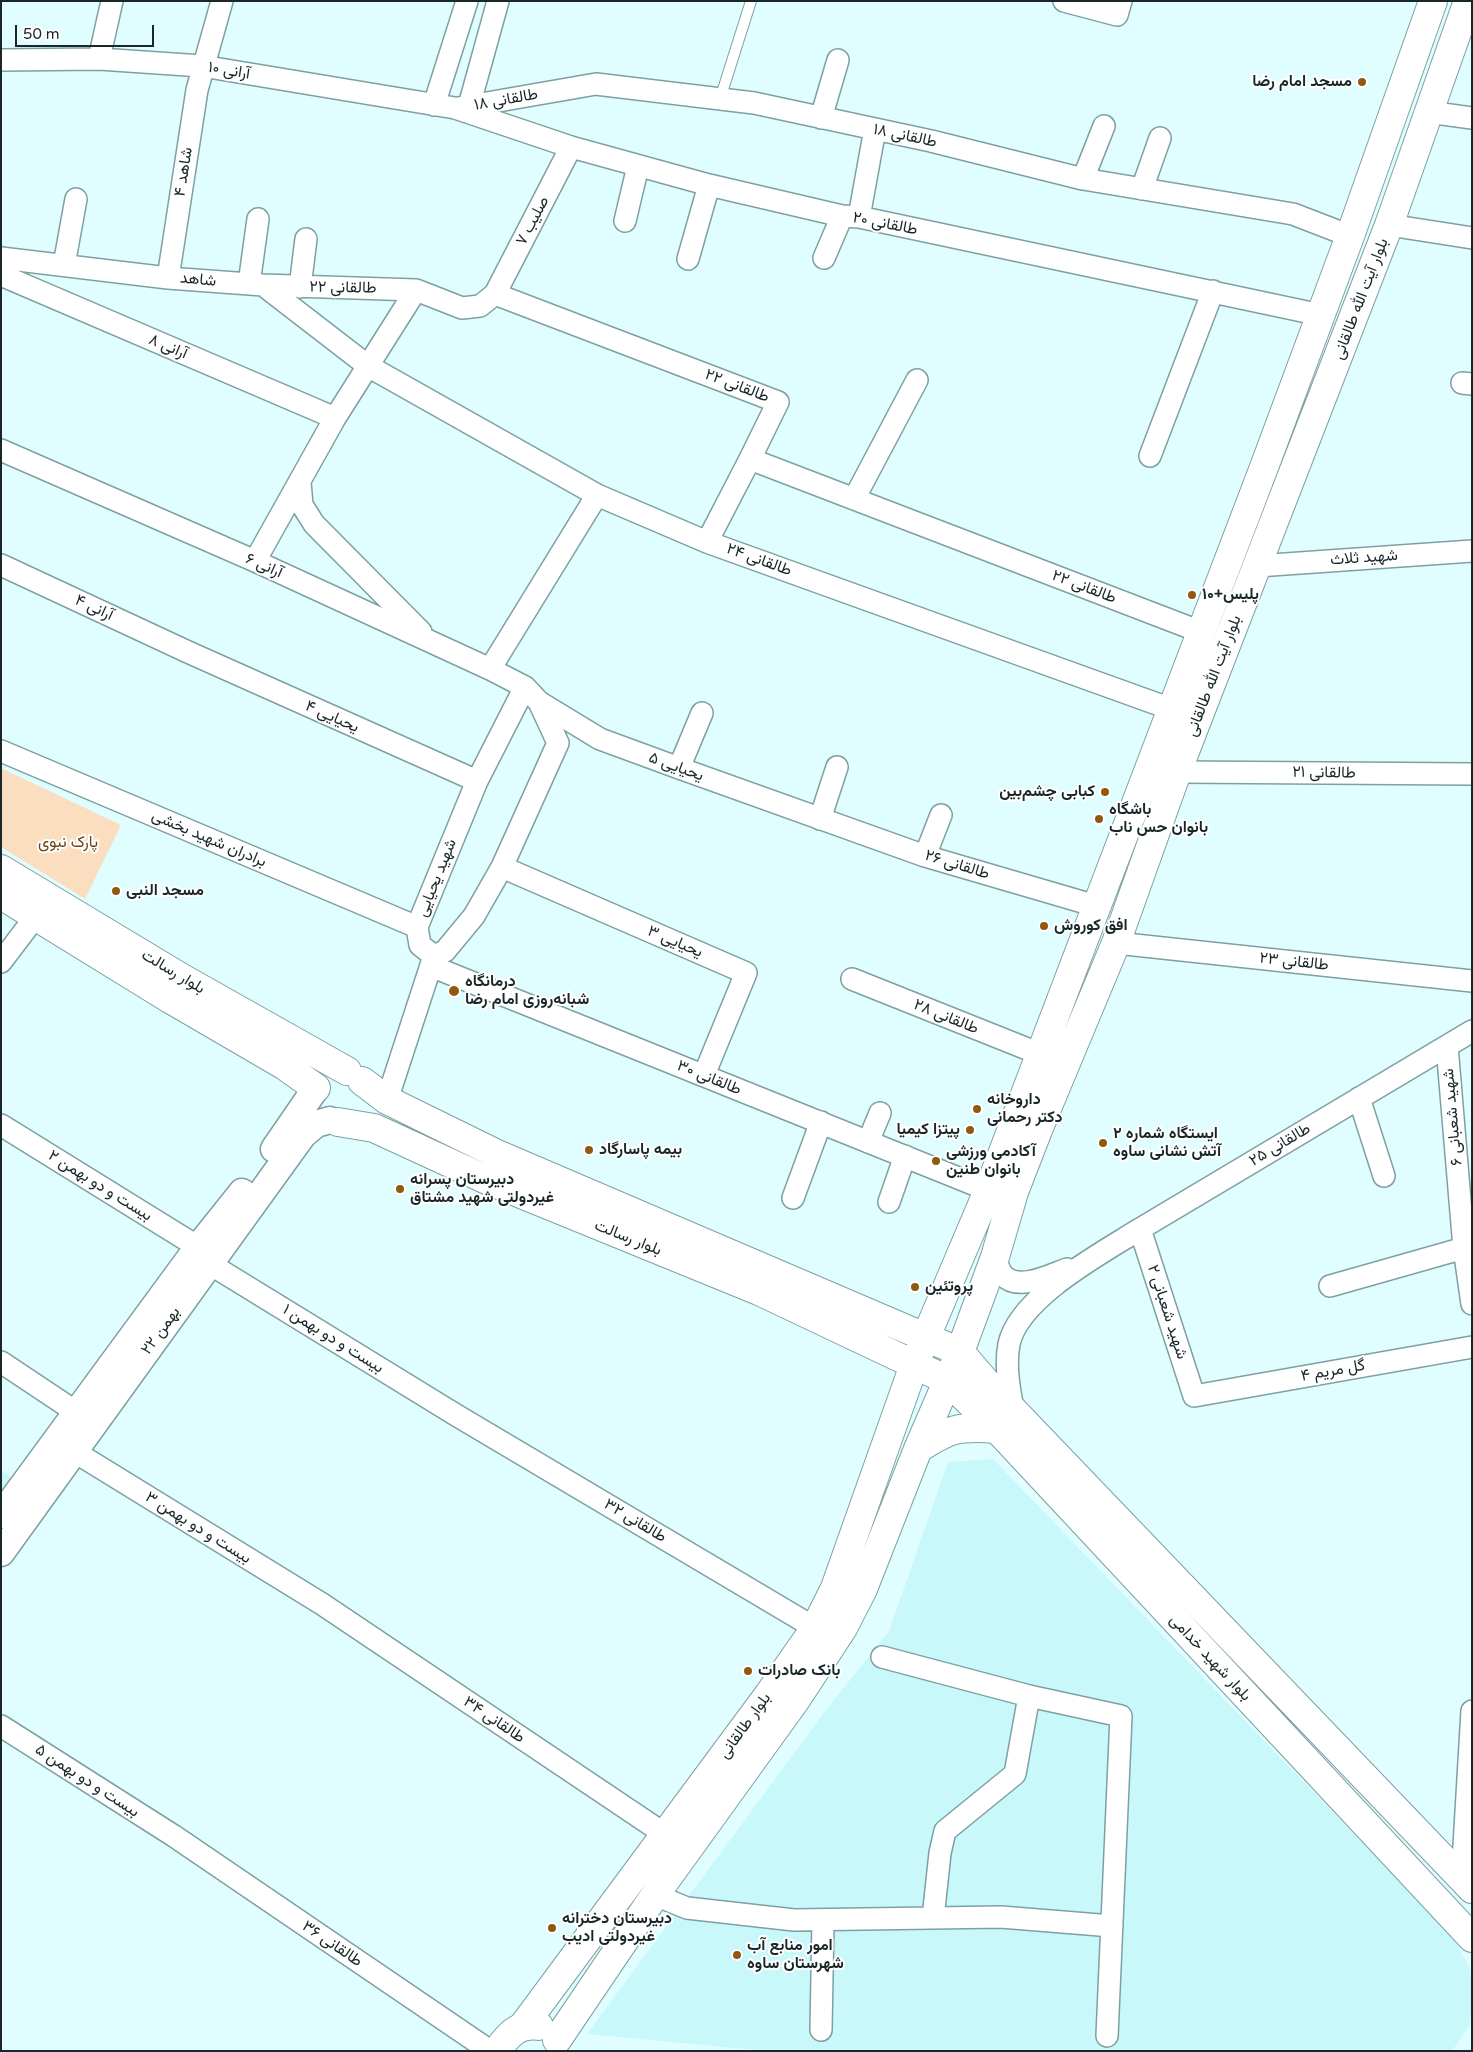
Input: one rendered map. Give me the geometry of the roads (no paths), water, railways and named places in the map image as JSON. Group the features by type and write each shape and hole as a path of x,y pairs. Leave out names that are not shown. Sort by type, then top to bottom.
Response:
{"main road":[{"name":"بلوار آیت الله طالقانی","path":"960,1352 995,1257 1014,1192 1040,1054 1321,314 1433,1"},
{"name":"بلوار آیت الله طالقانی","path":"927,1337 988,1190 1026,1126 1116,943 1177,772 1389,225 1468,1"},
{"path":"1230,557 1257,566"},
{"name":"بلوار رسالت","path":"1,870 200,988 354,1076 387,1100 495,1153 960,1352"},
{"name":"بلوار رسالت","path":"1,894 170,1000 285,1066 316,1088"},
{"path":"332,1072 354,1076 367,1098 361,1113 347,1122 334,1121 318,1110 315,1103 316,1088 325,1076 332,1072"},
{"name":"بلوار رسالت","path":"334,1121 374,1128 487,1180 759,1291 947,1380"},
{"name":"بلوار طالقانی","path":"497,2051 514,2030 523,2026 666,1835 815,1628 835,1588 914,1365 927,1337"},
{"name":"بلوار طالقانی","path":"559,2045 655,1895 795,1701 843,1628 863,1589 918,1449 960,1352"},
{"name":"بلوار شهید خدامی","path":"960,1352 1005,1419 1472,1938"},
{"name":"بلوار شهید خدامی","path":"947,1380 1005,1419 1467,1884"},
{"path":"918,1449 941,1433 1005,1419"},
{"path":"523,2026 539,2025 551,2032 559,2045"}],"street":[{"path":"100,59 112,1"},
{"name":"شاهد ۴","path":"168,278 197,90 202,66 222,1"},
{"path":"434,104 467,1"},
{"path":"462,107 498,1"},
{"path":"1064,1 1117,15 1121,1"},
{"name":"آرانی ۱۰","path":"1,60 100,59 202,66 462,107"},
{"path":"820,118 838,60"},
{"name":"طالقانی ۱۸","path":"462,107 596,84 754,103 875,129 1083,179 1293,214 1350,236"},
{"name":"طالقانی ۲۰","path":"462,107 571,147 709,185 851,217 1321,314"},
{"path":"1428,112 1472,118"},
{"path":"1083,179 1104,126"},
{"path":"824,258 851,217 875,129"},
{"path":"1142,189 1160,138"},
{"name":"صلیب ۷","path":"495,294 571,147"},
{"path":"625,221 638,166"},
{"path":"688,259 709,185"},
{"path":"64,265 76,199"},
{"path":"258,219 256,284 368,366"},
{"path":"1389,225 1472,238"},
{"path":"300,287 306,239"},
{"name":"شاهد","path":"1,258 168,278 256,284"},
{"name":"آرانی ۸","path":"1,275 336,418"},
{"name":"طالقانی ۲۲","path":"256,284 416,290 462,308 480,306 495,294 778,402 750,460 1201,632"},
{"path":"254,561 336,418 416,290"},
{"path":"1150,456 1213,291"},
{"name":"طالقانی ۲۴","path":"368,366 597,495 707,542 1171,709"},
{"path":"854,499 917,380"},
{"name":"آرانی ۶","path":"1,450 254,561 490,668 532,695"},
{"path":"707,542 750,460"},
{"path":"300,482 302,505 314,524 430,641"},
{"path":"490,668 597,495"},
{"name":"شهید ثلاث","path":"1257,566 1472,551"},
{"name":"آرانی ۴","path":"1,565 188,652"},
{"name":"یحیایی ۴","path":"188,652 477,781"},
{"path":"532,695 558,743"},
{"name":"شهید یحیایی","path":"432,961 420,945 417,927 477,781 532,695"},
{"name":"یحیایی ۵","path":"532,695 600,738 820,819"},
{"path":"679,768 702,713"},
{"path":"558,743 600,738"},
{"path":"387,1100 432,961 445,951 474,916 502,867 558,743"},
{"name":"برادران شهید بخشی","path":"1,751 417,927"},
{"path":"820,819 837,767"},
{"name":"طالقانی ۲۱","path":"1177,772 1472,774"},
{"path":"925,856 940,815"},
{"name":"طالقانی ۲۶","path":"820,819 925,856 1096,906"},
{"name":"یحیایی ۳","path":"502,867 746,973 704,1075"},
{"path":"1,962 36,916"},
{"name":"طالقانی ۲۳","path":"1116,943 1472,981"},
{"name":"طالقانی ۳۰","path":"432,961 704,1075 988,1190"},
{"name":"طالقانی ۲۸","path":"852,979 1040,1054"},
{"name":"طالقانی ۲۵","path":"1090,1261 1140,1229 1472,1032"},
{"name":"شهید شعبانی ۶","path":"1447,1046 1464,1248 1472,1304"},
{"name":"۲۲ بهمن","path":"1,1553 75,1452 259,1170 316,1088"},
{"path":"1359,1098 1384,1176"},
{"path":"868,1142 880,1113"},
{"name":"۲۲ بهمن","path":"1,1515 76,1412 304,1135 316,1124 334,1121"},
{"path":"793,1198 820,1122"},
{"name":"بیست و دو بهمن ۲","path":"1,1125 204,1255"},
{"path":"888,1202 905,1156"},
{"name":"شهید شعبانی ۲","path":"1140,1229 1194,1396"},
{"path":"1330,1286 1464,1248"},
{"name":"بیست و دو بهمن ۱","path":"204,1255 456,1414"},
{"path":"995,1257 1002,1275 1013,1282 1031,1281 1090,1261"},
{"path":"1005,1419 1009,1343 1014,1330 1039,1297 1090,1261"},
{"name":"گل مریم ۴","path":"1194,1396 1472,1347"},
{"path":"1,1362 76,1412"},
{"name":"طالقانی ۳۲","path":"456,1414 815,1628"},
{"name":"بیست و دو بهمن ۳","path":"75,1452 322,1604"},
{"name":"طالقانی ۳۴","path":"322,1604 666,1835"},
{"path":"882,1657 1029,1696 1121,1716 1107,2036"},
{"path":"933,1918 940,1853 945,1831 1015,1774 1029,1696"},
{"path":"1467,1884 1472,1711"},
{"name":"بیست و دو بهمن ۵","path":"1,1726 174,1836"},
{"name":"طالقانی ۳۶","path":"174,1836 490,2051"},
{"path":"655,1895 687,1908 794,1920 1001,1918 1112,1926"},
{"path":"820,2030 822,1920"}],"lane":[{"path":"720,99 752,1"}],"place":[{"name":"مسجد امام رضا","path":"1362,82"},
{"name":"پلیس+۱۰","path":"1192,595"},
{"name":"کبابی چشم‌بین","path":"1105,792"},
{"name":"باشگاه بانوان حس ناب","path":"1099,819"},
{"name":"مسجد النبی","path":"116,891"},
{"name":"افق کوروش","path":"1044,926"},
{"name":"درمانگاه شبانه‌روزی امام رضا","path":"454,991"},
{"name":"داروخانه دکتر رحمانی","path":"977,1109"},
{"name":"پیتزا کیمیا","path":"970,1130"},
{"name":"ایستگاه شماره ۲ آتش نشانی ساوه","path":"1103,1143"},
{"name":"بیمه پاسارگاد","path":"589,1150"},
{"name":"آکادمی ورزشی بانوان طنین","path":"936,1161"},
{"name":"دبیرستان پسرانه غیردولتی شهید مشتاق","path":"400,1189"},
{"name":"پروتئین","path":"915,1287"},
{"name":"بانک صادرات","path":"748,1671"},
{"name":"دبیرستان دخترانه غیردولتی ادیب","path":"552,1928"},
{"name":"امور منابع آب شهرستان ساوه","path":"737,1955"}],"park label":[{"name":"پارک نبوی","path":"68,843"}]}
